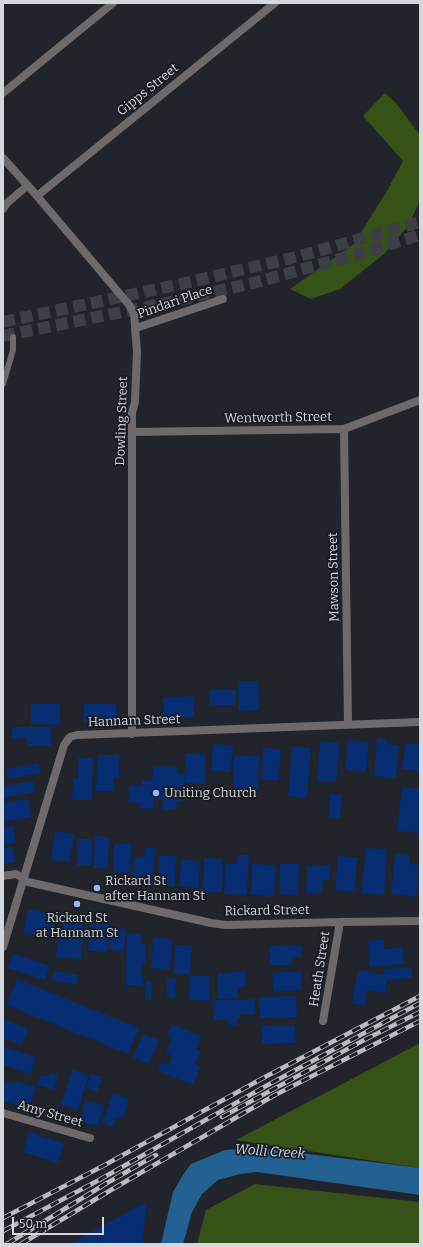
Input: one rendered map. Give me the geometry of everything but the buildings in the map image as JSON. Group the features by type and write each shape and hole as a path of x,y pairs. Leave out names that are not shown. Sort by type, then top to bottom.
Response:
{"street":[{"path":"3,93 113,3"},
{"name":"Gipps Street","path":"37,196 275,3"},
{"name":"Dowling Street","path":"3,158 130,306 134,314 137,352 135,402 132,413 132,734"},
{"path":"3,209 7,203 27,186"},
{"name":"Pindari Place","path":"136,328 223,299"},
{"name":"Wentworth Street","path":"132,432 344,429 420,400"},
{"name":"Mawson Street","path":"344,429 348,724"},
{"name":"Hannam Street","path":"3,947 62,752 66,741 70,737 77,735 420,722"},
{"name":"Rickard Street","path":"3,876 16,874 28,882 211,923 226,925 420,921"},
{"name":"Heath Street","path":"323,1021 340,922"},
{"name":"Amy Street","path":"3,1113 90,1138"}],"lane":[{"path":"3,384 13,350 13,337"}],"green space":[{"path":"385,93 396,103 420,135 420,200 409,225 384,254 340,289 311,299 290,289 354,244 388,189 403,161 363,116"},
{"path":"420,1043 420,1168 236,1140"},
{"path":"255,1184 420,1202 420,1244 197,1244 206,1210"}],"water":[{"name":"Wolli Creek","path":"260,1148 420,1168 420,1195 257,1172 240,1174 218,1180 202,1194 192,1212 183,1244 161,1244 173,1192 191,1164 225,1150"}],"tunnel":[{"path":"3,322 181,284 300,256 420,222"},
{"path":"3,336 162,304 257,282 420,235"}],"railway":[{"path":"3,1218 101,1167 265,1077 420,996"},
{"path":"3,1231 99,1180 266,1086 420,1003"},
{"path":"222,1117 366,1039 420,1012"},
{"path":"21,1244 275,1095 420,1021"},
{"path":"7,1244 156,1155"}],"place":[{"name":"Uniting Church","path":"156,793"},
{"name":"Rickard St after Hannam St","path":"97,888"},
{"name":"Rickard St at Hannam St","path":"77,904"}]}
